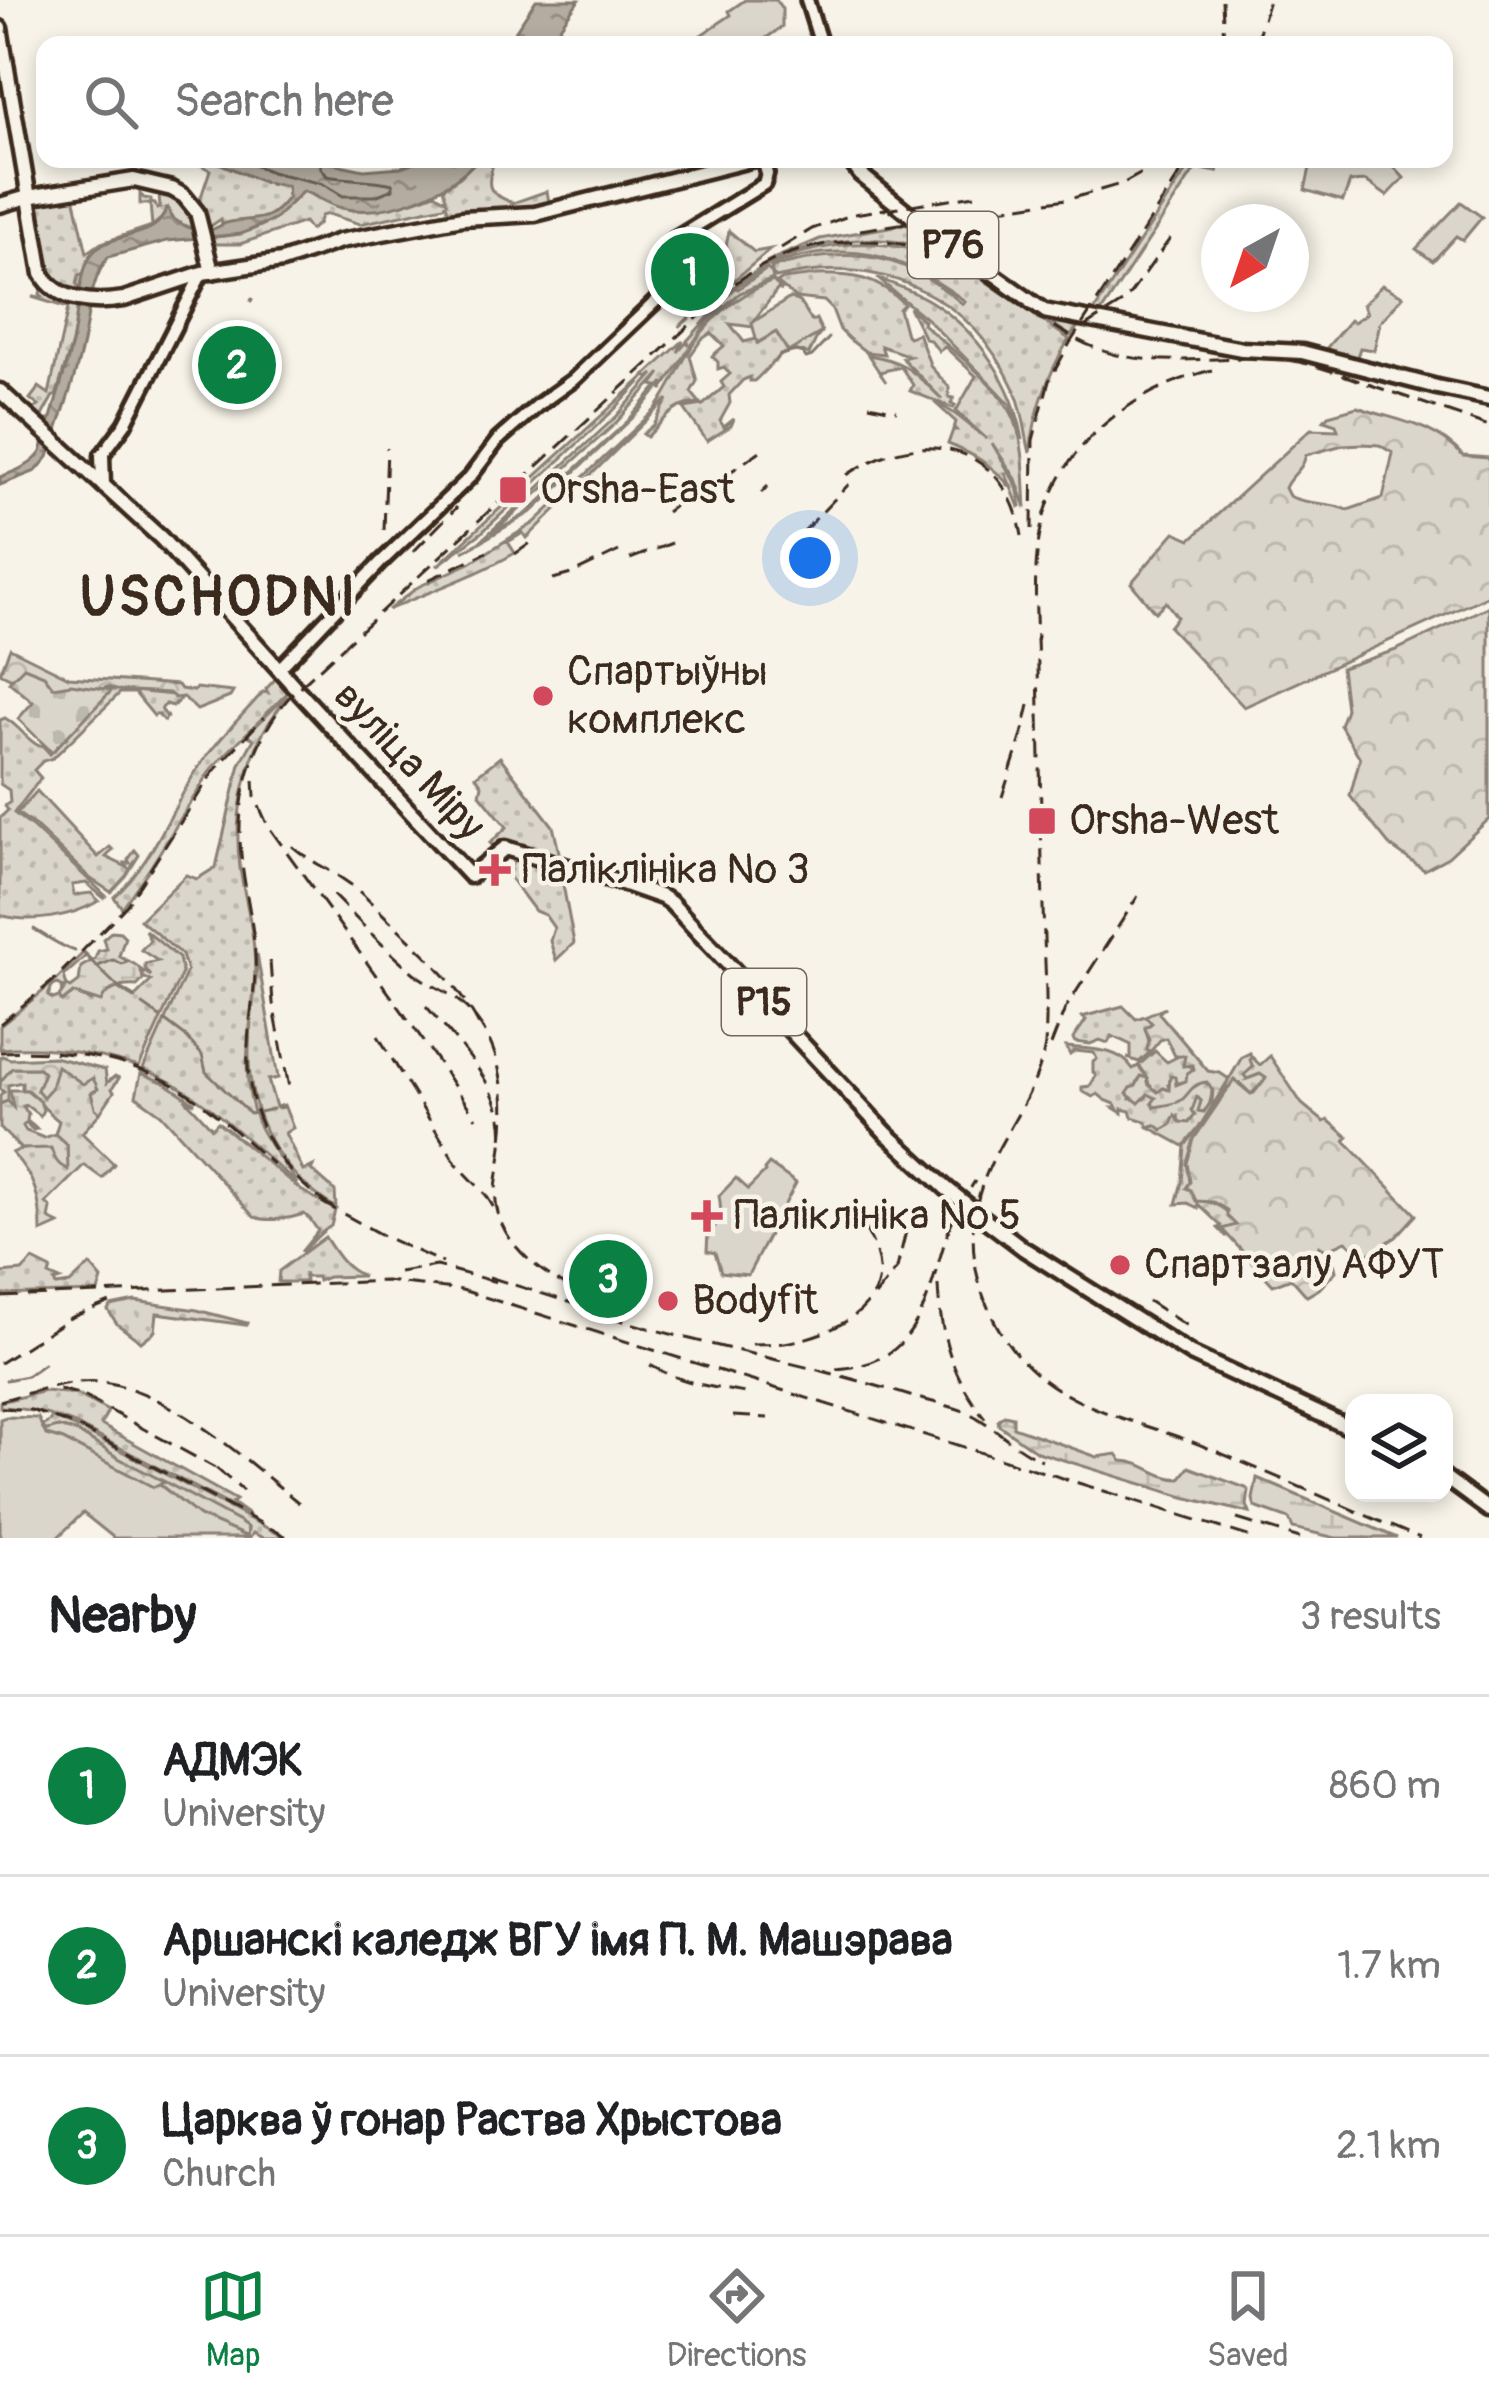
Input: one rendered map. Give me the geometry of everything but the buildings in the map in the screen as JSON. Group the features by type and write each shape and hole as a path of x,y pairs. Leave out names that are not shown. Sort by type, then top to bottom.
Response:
{"main road":[{"path":"807,0 817,36"},
{"path":"0,28 42,274 55,290 73,298 124,298 207,273 282,261 340,241 462,218 535,214 722,168"},
{"path":"279,669 380,562 470,477 498,440 573,380 658,299 672,239 760,188 767,178 763,168"},
{"name":"Р76","path":"856,168 918,221 1044,310 1242,349 1313,354 1489,398"},
{"path":"0,207 144,181 179,192 192,204 201,224 207,273 125,424 102,455 101,484"},
{"name":"вуліца Міру","path":"0,391 160,538 470,876 505,848 662,897 887,1134 991,1224 1191,1354 1345,1426"},
{"path":"290,658 286,668 295,688"},
{"path":"1453,1484 1489,1510"}],"green space":[{"path":"745,0 776,0 782,9 782,27 769,36 700,36 731,15 729,11"},
{"path":"206,168 231,168 287,186 288,197 266,217 222,225 221,219 205,230 199,203 210,170"},
{"path":"469,168 492,168 490,187 497,195 513,203 547,191 550,208 450,215 446,204 360,224 328,214 310,230 304,222 240,244 209,244 209,237 262,226 303,191 334,206 363,210 435,193 447,201 443,188"},
{"path":"1188,168 1196,168 1100,314 1090,317"},
{"path":"1310,168 1395,168 1404,178 1387,196 1366,181 1350,182 1343,201 1305,190"},
{"path":"161,190 186,204 198,230 181,225 168,209 152,225 150,204 140,204 140,194 157,209"},
{"path":"74,196 87,253 101,243 150,227 97,250 85,273 79,275 80,294 73,293 48,276 35,207"},
{"path":"1461,202 1482,217 1463,240 1456,236 1433,261 1416,249"},
{"path":"918,222 927,243 944,247 991,279 954,255 879,240 835,242 766,262 820,239"},
{"path":"729,231 754,252 771,249 679,327 705,302 700,294 684,294 669,308 664,303 668,291 719,279"},
{"path":"864,244 935,255 961,264 1069,339 1043,394 1030,453 1018,399 996,357 947,305 885,276 850,271 776,278 772,274 773,279 740,293 712,317 713,313 662,390 664,382 639,412 533,511 478,543 617,416 654,374 646,376 481,533 437,566 683,341 678,352 689,344 687,341 734,289 729,290 765,265 735,287 789,263 862,256 897,264 965,301 916,271 894,261 871,255 824,253 767,264 793,255","holes":["661,373 652,385 658,386 628,421 526,514 492,534 615,424"]},
{"path":"816,275 864,279 904,304 899,309 906,335 918,333 931,367 949,387 953,408 910,391 913,385 901,367 879,372 868,355 902,365 942,399 902,358 910,356 881,346 884,354 866,352 840,330 824,301 795,298 777,283"},
{"path":"877,278 930,301 964,327 1002,379 1023,440 1010,404 927,319"},
{"path":"773,281 782,291 778,289 753,327 730,324 744,342 756,339 758,343 776,332 788,351 822,332 809,354 784,353 754,381 750,377 743,380 729,395 720,421 724,427 734,419 731,426 707,441 684,408 703,405 724,387 721,382 730,374 724,367 718,369 712,356 724,346 711,333 690,356 697,381 691,392 700,403 677,409 647,437 643,434 654,425 668,399 527,538 523,533 508,542 515,553 388,610 418,587 470,563 534,523 655,410 711,322 746,294"},
{"path":"1382,285 1403,296 1380,323 1374,350 1360,348 1355,363 1324,351 1350,320 1367,313 1363,305"},
{"path":"44,288 79,307 56,396 43,414 49,420 47,430 28,412 39,406 30,399 39,387 49,394 68,308 32,297 43,297"},
{"path":"1009,291 1027,303 1082,321 1071,336"},
{"path":"790,298 799,302 812,321 816,319 822,332 788,352 776,332 757,343 752,323"},
{"path":"909,307 988,382 1008,408 1021,442 1026,508 1016,479 992,443 1017,486 1019,507 1005,472 1010,487 982,461 948,444 956,422 934,402 987,439 956,411 976,376 945,347 939,351 925,339"},
{"path":"1357,407 1427,430 1463,456 1489,458 1489,595 1244,707 1169,627 1177,617 1166,602 1155,612 1131,583 1175,532 1191,539 1311,429 1338,430 1336,424 1324,420","holes":["1343,445 1379,445 1393,453 1383,498 1348,510 1289,496 1285,488 1306,455"]},
{"path":"1489,606 1489,819 1448,857 1424,870 1390,846 1350,796 1360,758 1340,725 1346,709 1341,668 1396,650"},
{"path":"10,648 69,677 233,692 197,710 183,697 169,693 108,687 101,689 102,698 0,673"},
{"path":"24,667 44,675 53,687 71,684 112,690 52,752 18,719 33,702 9,682"},
{"path":"279,675 291,689 212,768 122,908 114,897 149,854 196,771"},
{"path":"113,689 183,696 161,709 167,717 164,721 135,693 120,693 53,758 34,770 41,778 14,813 106,896 86,883 72,885 74,895 91,893 99,901 51,917 0,915 0,818 10,802 9,790 0,784 0,720 11,722 50,754"},
{"path":"287,695 253,756 238,836 254,950 247,1058 251,1101 262,1131 297,1184 205,1105 143,1069 187,971 182,955 140,920 186,875 197,879 216,867 240,764 254,739 247,735"},
{"path":"500,757 553,826 561,861 490,843 507,827 480,794 482,785 476,776"},
{"path":"37,791 98,857 110,847 113,850 106,857 127,867 135,850 139,855 111,892 17,813"},
{"path":"510,853 560,869 574,943 556,960 550,941 554,928 508,875 513,861"},
{"path":"145,930 179,958 182,973 139,1067 70,1051 0,1049 0,1026 84,952 87,955 64,976 67,986 61,993 63,987 52,986 48,996 62,1001 74,993 91,1001 117,988 134,998 151,981 143,977 143,971 151,976 145,964 158,961 141,950 150,940"},
{"path":"112,931 125,937 119,956 138,967 143,980 137,986 111,990 101,1002 73,993 62,1002 59,997 67,986 79,982 81,967 107,949 103,939"},
{"path":"257,954 278,1078 268,1080 276,1107 284,1105 293,1128 285,1133 303,1171 313,1166 311,1170 335,1191 336,1208 283,1160 254,1097 249,1049"},
{"path":"1123,1006 1136,1019 1145,1016 1152,1023 1145,1028 1150,1052 1139,1062 1127,1058 1131,1059 1131,1045 1112,1036 1108,1043 1075,1042 1086,1020 1082,1017"},
{"path":"1165,1007 1159,1013 1208,1071 1229,1079 1184,1146 1149,1127 1162,1130 1175,1115 1189,1123 1197,1097 1201,1101 1198,1111 1204,1112 1213,1091 1207,1082 1193,1087 1180,1101 1155,1107 1156,1098 1148,1094 1139,1103 1127,1094 1141,1076 1158,1092 1169,1090 1170,1076 1175,1077 1176,1085 1194,1070 1193,1065 1183,1066 1185,1056 1175,1056 1166,1038 1147,1050 1145,1028 1152,1023 1145,1016"},
{"path":"1066,1047 1112,1053 1133,1069 1138,1066 1149,1079 1139,1065 1155,1051 1167,1062 1183,1054 1183,1064 1195,1068 1187,1073 1186,1081 1157,1092 1147,1078 1139,1079 1131,1088 1130,1099 1145,1099 1148,1093 1156,1098 1155,1107 1204,1081 1212,1088 1210,1103 1200,1113 1197,1097 1195,1115 1188,1124 1179,1122 1178,1116 1162,1130 1149,1127 1130,1111 1122,1109 1122,1113 1098,1094 1093,1097 1082,1091 1096,1076 1093,1062 1097,1059 1094,1053 1070,1055"},
{"path":"1250,1053 1254,1068 1247,1079 1260,1074 1267,1078 1251,1094 1240,1083 1228,1087 1201,1128 1190,1161 1193,1195 1222,1208 1237,1226 1222,1229 1227,1237 1198,1204 1198,1208 1176,1204 1185,1146 1242,1057"},
{"path":"2,1056 54,1057 105,1070 107,1083 119,1078 100,1113 91,1093 98,1089 93,1078 83,1084 57,1066 43,1097 37,1090 44,1073 39,1068 12,1068 0,1082"},
{"path":"1270,1056 1302,1104 1348,1137 1345,1141 1416,1215 1396,1237 1364,1257 1346,1241 1326,1250 1319,1246 1317,1251 1334,1263 1336,1271 1307,1296 1291,1278 1273,1285 1222,1229 1236,1225 1227,1210 1213,1202 1196,1201 1186,1188 1194,1139 1234,1080 1254,1093 1266,1078 1260,1074 1247,1079 1244,1075 1253,1067 1250,1060 1260,1065"},
{"path":"57,1065 75,1077 95,1081 100,1113 82,1133 114,1164 102,1178 84,1165 46,1203 51,1208 49,1219 59,1224 41,1232 35,1190 12,1153 51,1147 67,1168 67,1145 55,1134 59,1121 22,1090 22,1082 8,1085 8,1101 0,1104 4,1092 0,1089 1,1079 12,1068 39,1068 44,1073 37,1090 51,1088"},
{"path":"141,1073 195,1103 185,1099 212,1128 218,1122 301,1190 335,1210 331,1226 301,1252 318,1231 304,1214 254,1217 161,1114 136,1096"},
{"path":"10,1090 27,1090 40,1101 40,1116 23,1106 27,1121 37,1129 23,1126 44,1138 55,1134 67,1145 68,1169 51,1148 21,1149 0,1128 0,1104 8,1101 13,1107"},
{"path":"769,1164 796,1183 748,1275 721,1272 715,1253 707,1251 708,1232 720,1217 719,1196 736,1178 748,1189"},
{"path":"325,1237 346,1265 363,1276 318,1281 304,1273 305,1282 278,1282 279,1271"},
{"path":"33,1260 51,1269 49,1275 60,1280 54,1282 56,1286 70,1284 90,1265 102,1279 98,1292 0,1295 0,1273 22,1271"},
{"path":"135,1301 247,1323 157,1313 155,1331 141,1342 117,1324 108,1310"},
{"path":"45,1391 76,1394 108,1411 101,1425 236,1500 232,1503 250,1516 77,1425 39,1412 0,1407 0,1402"},
{"path":"1004,1415 1013,1417 1013,1427 1097,1457 1117,1454 1122,1461 1180,1479 1189,1467 1246,1488 1250,1513 1037,1452 999,1425"},
{"path":"51,1417 286,1538 253,1533 247,1537 248,1528 239,1522 77,1432 58,1427 44,1431 42,1426"},
{"path":"38,1418 46,1435 153,1487 160,1485 199,1516 250,1538 114,1538 83,1513 57,1538 0,1538 0,1419"},
{"path":"58,1427 77,1432 163,1481 160,1484 165,1482 239,1522 248,1528 247,1537 198,1516 159,1484 153,1487 44,1431"},
{"path":"1257,1478 1397,1538 1336,1538 1293,1528 1289,1519 1255,1507"}],"water":[{"path":"536,0 579,0 553,36 512,36"},
{"path":"231,168 468,168 432,193 394,206 356,210 303,191 274,220 241,234 167,241 108,257 93,289 79,361 48,457 36,471 0,485 0,477 41,452 91,255 109,242 154,226 166,208 171,217 198,231 267,216 288,197 287,186"}],"waterway":[{"path":"775,362 780,355 796,351 806,358 812,356 829,338"},
{"path":"34,929 75,951"},
{"path":"84,954 136,998"},
{"path":"98,966 129,961"},
{"path":"143,1005 160,1017"},
{"path":"165,1021 202,1055 206,1072 254,1113"},
{"path":"277,1108 284,1107"},
{"path":"259,1112 273,1109"},
{"path":"6,1380 27,1376 44,1364"}],"railway":[{"path":"1222,0 1224,36"},
{"path":"1258,36 1269,0"},
{"path":"860,230 1073,198 1124,183 1151,168"},
{"path":"1032,529 1033,440 1049,381 1184,168"},
{"path":"781,248 812,229 854,214 975,195"},
{"path":"1084,327 1122,303 1174,233"},
{"path":"332,1207 280,1158 258,1116 248,1070 255,954 240,832 245,789 258,747 293,693 744,276 813,247 843,242 902,244 958,262 1063,332 1117,355 1299,362 1489,426"},
{"path":"1212,370 1160,388 1092,435 1059,479 1042,524 1036,585 1045,1045 1030,1091 978,1198 973,1235 976,1269 990,1312 1009,1344 1056,1388 1112,1415 1208,1448 1420,1538"},
{"path":"869,405 897,411"},
{"path":"723,477 766,447"},
{"path":"384,530 387,448"},
{"path":"847,475 902,450 955,452 979,462 998,479 1013,504 1022,536"},
{"path":"804,531 849,484"},
{"path":"761,493 768,486"},
{"path":"666,512 678,503"},
{"path":"413,552 457,507"},
{"path":"630,559 680,540"},
{"path":"515,554 532,542"},
{"path":"553,579 619,551"},
{"path":"428,580 487,552"},
{"path":"1002,797 1029,705"},
{"path":"0,1024 53,981 127,905 214,771 264,717"},
{"path":"254,780 255,797 268,826 476,1118"},
{"path":"292,846 353,886 414,944 451,983 480,1027"},
{"path":"333,895 403,964 474,1016 498,1066 504,1103 502,1140"},
{"path":"1051,1045 1065,1009 1138,896"},
{"path":"270,961 290,1093"},
{"path":"426,1006 469,1057 495,1099 503,1133 496,1189 501,1223 534,1264 579,1292"},
{"path":"378,1036 456,1163 497,1213"},
{"path":"0,1052 92,1057 138,1068 204,1105 273,1164"},
{"path":"836,1369 884,1356 913,1327 951,1225 975,1181"},
{"path":"320,1201 443,1263"},
{"path":"752,1344 785,1343 824,1332 868,1303 879,1272 874,1247 855,1211"},
{"path":"875,1296 897,1268 907,1227"},
{"path":"399,1272 436,1266 504,1284"},
{"path":"489,1277 620,1318"},
{"path":"0,1297 386,1281 462,1290 1254,1538"},
{"path":"938,1285 950,1356 985,1418"},
{"path":"0,1363 70,1318 115,1300"},
{"path":"1148,1301 1190,1328"},
{"path":"607,1316 958,1409 1042,1460"},
{"path":"650,1365 685,1380 745,1393"},
{"path":"0,1401 75,1382 127,1387 206,1429 299,1503"},
{"path":"59,1389 82,1395 215,1468"},
{"path":"1,1408 31,1410 76,1426 289,1538"},
{"path":"733,1416 768,1418"},
{"path":"216,1468 243,1491"},
{"path":"1237,1519 1300,1538"}],"place":[{"name":"АДМЭК","path":"690,272"},
{"name":"Аршанскі каледж ВГУ імя П. М. Машэрава","path":"237,365"},
{"name":"Orsha-East","path":"513,490"},
{"name":"Спартыўны комплекс","path":"543,696"},
{"name":"Orsha-West","path":"1042,821"},
{"name":"Паліклініка № 3","path":"495,870"},
{"name":"Паліклініка № 5","path":"707,1216"},
{"name":"Спартзалу АФУТ","path":"1120,1265"},
{"name":"Царква ў гонар Раства Хрыстова","path":"608,1279"},
{"name":"Bodyfit","path":"668,1301"}],"district":[{"name":"USCHODNI","path":"219,598"}]}
